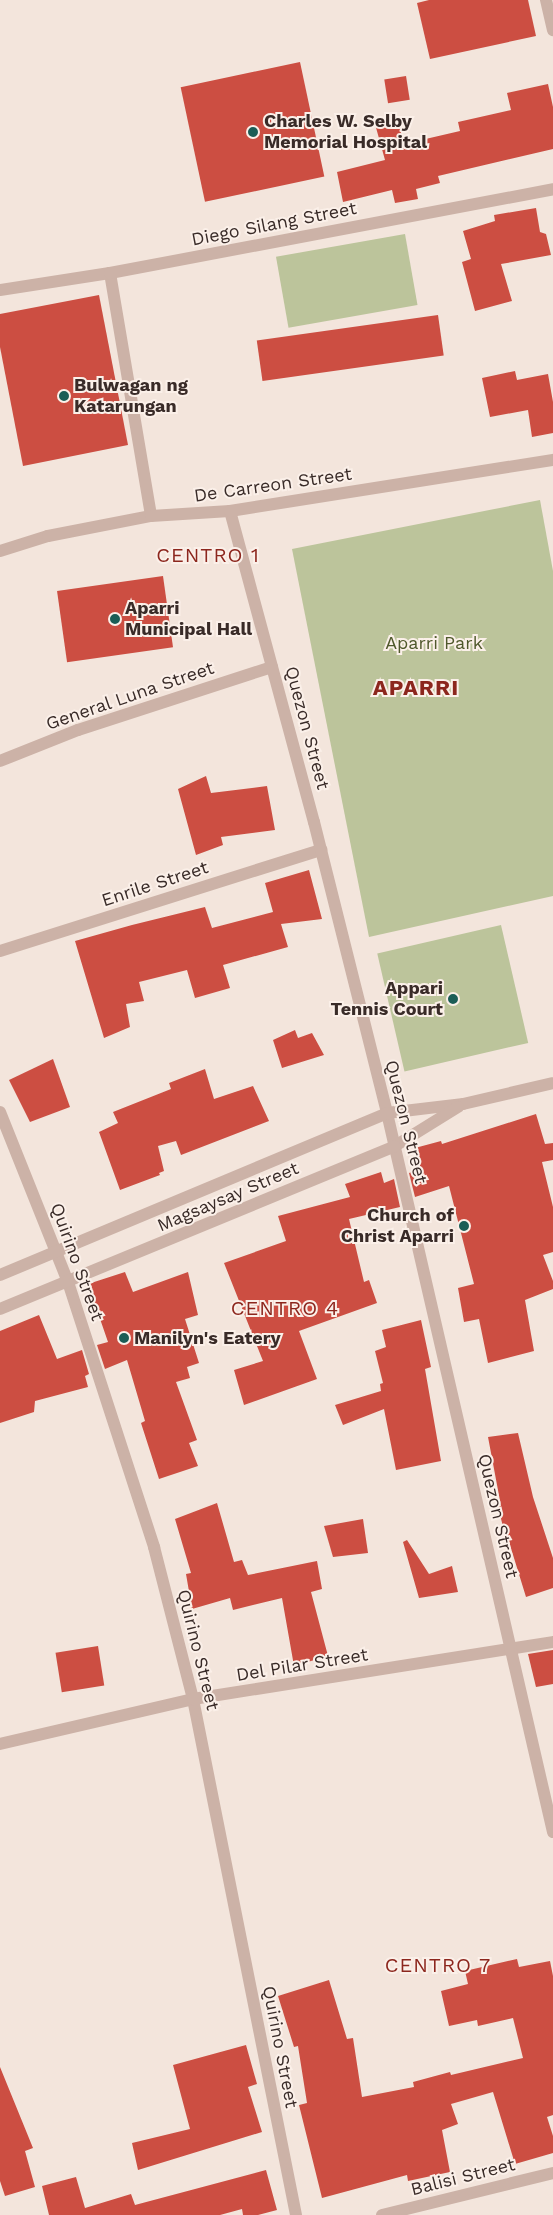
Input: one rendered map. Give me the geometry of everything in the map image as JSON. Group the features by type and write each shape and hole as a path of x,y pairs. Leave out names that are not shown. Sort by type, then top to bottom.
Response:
{"street":[{"path":"546,0 553,30"},
{"name":"Diego Silang Street","path":"0,290 110,273 553,189"},
{"path":"110,273 151,516"},
{"name":"De Carreon Street","path":"0,551 48,536 151,516 230,511 553,460"},
{"name":"Quezon Street","path":"230,511 321,850 387,1112 553,1832"},
{"name":"General Luna Street","path":"0,761 78,730 272,667"},
{"name":"Enrile Street","path":"0,951 321,850"},
{"name":"Magsaysay Street","path":"0,1275 387,1112 463,1104 553,1082"},
{"name":"Magsaysay Street","path":"0,1309 395,1146 463,1104"},
{"name":"Quirino Street","path":"0,1112 68,1282 154,1547 193,1699 296,2215"},
{"name":"Del Pilar Street","path":"0,1744 193,1699 511,1651 553,1642"},
{"name":"Balisi Street","path":"382,2215 553,2173"}],"green space":[{"path":"405,234 418,305 288,328 276,257"},
{"name":"Aparri Park","path":"540,500 553,571 553,896 369,937 292,549"},
{"name":"Appari Tennis Court","path":"501,925 528,1043 404,1071 377,954"}],"building":[{"path":"429,0 528,0 536,36 430,59 417,3"},
{"name":"Charles W. Selby Memorial Hospital","path":"300,62 324,176 205,202 181,87"},
{"path":"406,76 410,100 388,103 384,79"},
{"path":"548,84 553,107 553,149 438,176 440,183 416,189 418,199 395,203 392,190 343,202 337,172 385,160 375,124 397,118 404,144 460,131 458,122 511,110 507,93"},
{"path":"536,208 540,232 546,234 551,255 501,264 512,301 475,311 462,262 471,259 463,231 495,221 494,215"},
{"name":"Bulwagan ng Katarungan","path":"99,295 128,445 23,466 0,347 0,314"},
{"path":"438,315 444,356 262,381 257,340"},
{"path":"515,371 517,380 548,374 553,402 553,433 532,437 528,410 490,417 482,378"},
{"name":"Aparri Municipal Hall","path":"163,576 173,647 67,662 57,591"},
{"path":"206,776 211,793 267,786 275,830 221,837 223,845 196,855 178,789"},
{"path":"309,870 322,919 281,924 288,947 223,965 230,988 195,998 187,970 139,982 144,1001 126,1004 130,1027 104,1038 75,941 205,907 212,928 273,912 265,883"},
{"path":"295,1030 298,1038 312,1033 324,1055 282,1068 273,1040"},
{"path":"53,1059 70,1107 30,1122 9,1080"},
{"path":"205,1069 214,1099 253,1086 269,1121 181,1155 176,1141 158,1146 164,1171 159,1173 160,1175 120,1190 99,1132 118,1123 113,1112 171,1089 169,1083"},
{"path":"536,1114 545,1144 553,1143 553,1160 542,1162 553,1207 553,1252 543,1255 553,1281 553,1289 525,1300 534,1351 488,1363 479,1319 464,1322 458,1288 474,1284 449,1186 415,1197 409,1173 421,1169 415,1148 441,1141 442,1144"},
{"path":"381,1172 384,1183 394,1179 400,1207 349,1219 364,1282 369,1280 377,1303 299,1331 317,1379 244,1405 234,1370 263,1361 224,1263 286,1241 278,1216 350,1197 345,1184"},
{"path":"125,1272 133,1292 188,1272 198,1315 185,1319 199,1363 187,1367 190,1378 176,1382 197,1440 189,1443 198,1466 159,1479 141,1423 145,1421 127,1360 105,1369 97,1345 108,1342 88,1284"},
{"path":"39,1315 57,1359 82,1350 89,1374 85,1376 88,1387 35,1401 34,1412 0,1423 0,1331"},
{"path":"421,1320 431,1367 425,1369 441,1461 396,1470 384,1409 343,1425 335,1405 381,1391 380,1384 383,1383 375,1351 386,1347 382,1330"},
{"path":"518,1433 533,1497 553,1558 553,1588 526,1597 510,1545 508,1546 498,1507 501,1506 488,1437"},
{"path":"217,1503 234,1562 242,1560 248,1575 317,1561 322,1589 311,1592 328,1656 294,1666 282,1598 233,1610 230,1598 192,1609 186,1574 191,1573 175,1519"},
{"path":"363,1519 368,1553 333,1557 324,1526"},
{"path":"407,1540 429,1574 452,1566 458,1592 419,1598 403,1542"},
{"path":"98,1646 104,1686 62,1692 56,1653"},
{"path":"553,1650 553,1684 536,1687 528,1654"},
{"path":"517,1959 519,1967 550,1961 553,1976 553,2115 547,2117 553,2136 553,2153 515,2164 493,2092 451,2104 458,2124 442,2130 450,2172 408,2181 407,2175 322,2198 299,2105 307,2103 298,2046 294,2047 278,1996 329,1980 347,2039 353,2038 362,2097 414,2087 413,2082 450,2072 451,2075 523,2058 513,2018 478,2026 477,2020 449,2026 441,1991 468,1984 465,1971"},
{"path":"246,2045 257,2084 248,2087 262,2132 138,2170 132,2143 190,2129 173,2065"},
{"path":"0,2067 33,2148 25,2151 35,2187 5,2196 0,2181"},
{"path":"266,2170 277,2210 258,2215 243,2215 242,2209 220,2215 49,2215 42,2186 76,2177 85,2208 131,2194 135,2205"}],"place":[{"name":"Charles W. Selby Memorial Hospital","path":"253,132"},
{"name":"Bulwagan ng Katarungan","path":"64,396"},
{"name":"Aparri Municipal Hall","path":"115,619"},
{"name":"Appari Tennis Court","path":"453,999"},
{"name":"Church of Christ Aparri","path":"464,1226"},
{"name":"Manilyn's Eatery","path":"124,1338"}],"district":[{"name":"CENTRO 1","path":"208,555"},
{"name":"APARRI","path":"416,688"},
{"name":"CENTRO 4","path":"285,1308"},
{"name":"CENTRO 7","path":"438,1965"}]}
